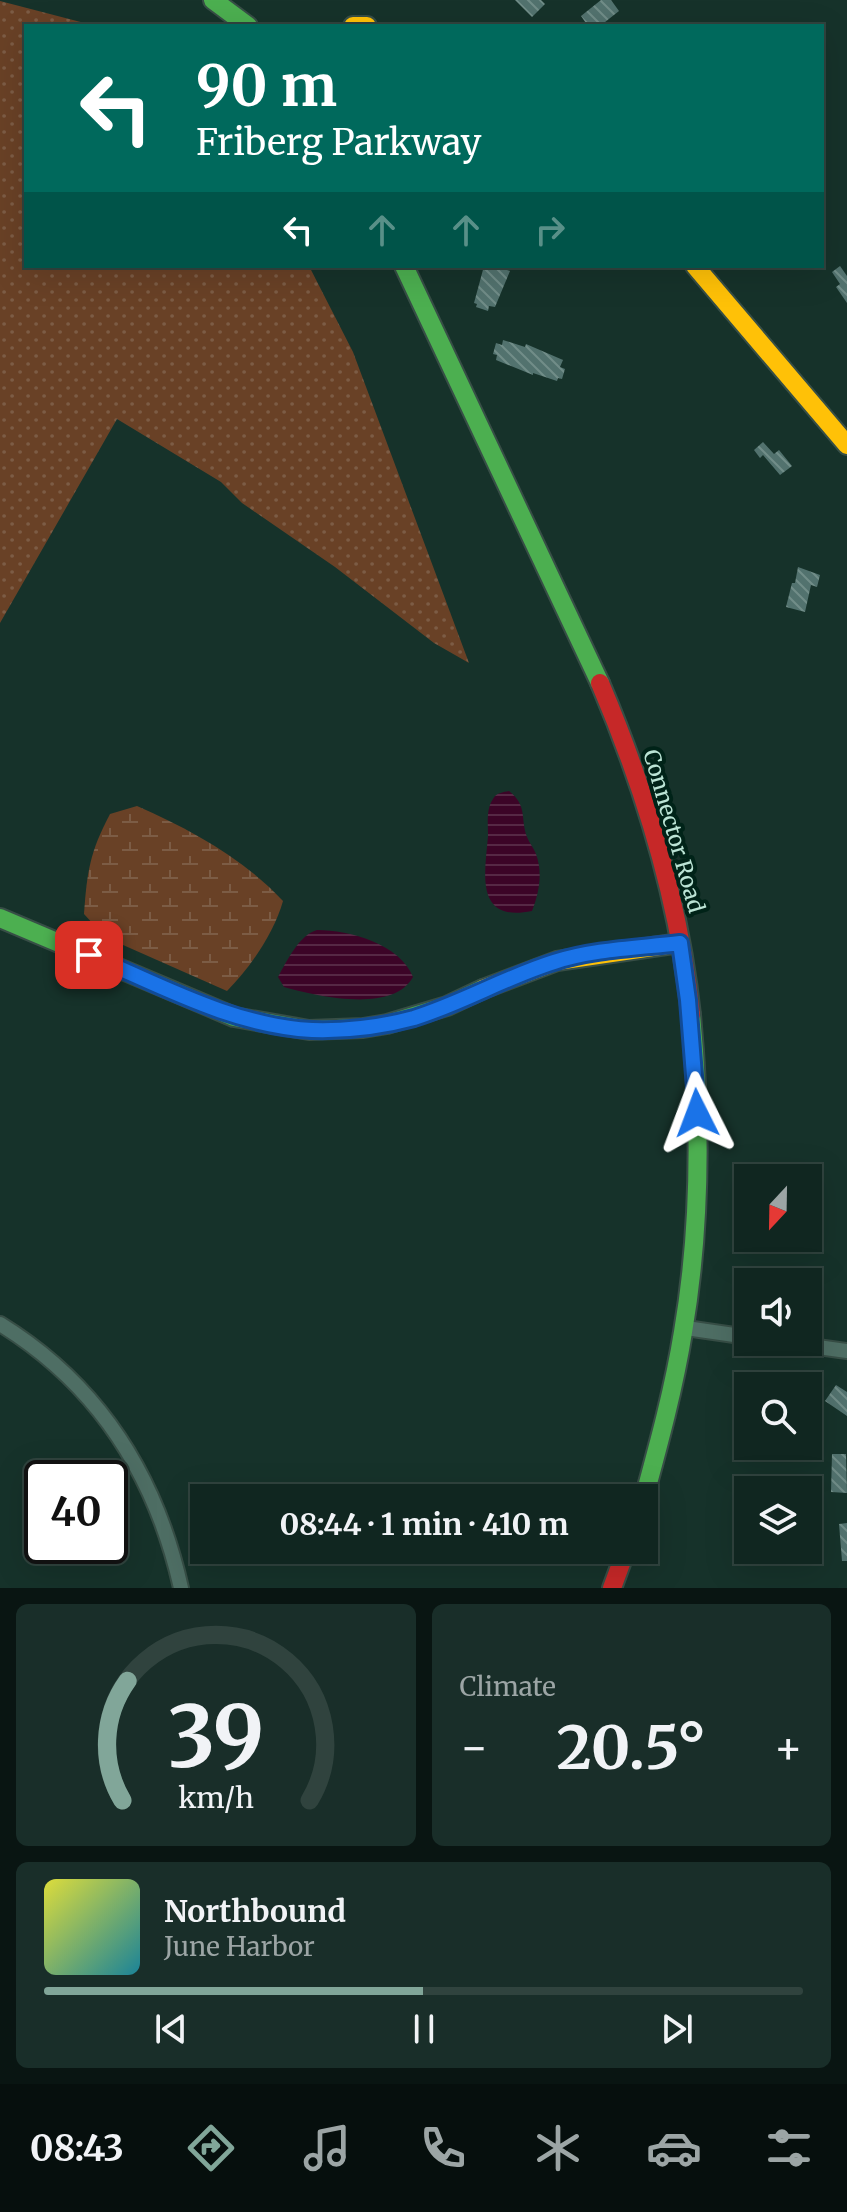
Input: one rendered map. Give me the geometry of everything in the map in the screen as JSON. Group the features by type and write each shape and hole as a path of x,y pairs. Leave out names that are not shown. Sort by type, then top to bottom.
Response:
{"street":[{"path":"213,0 245,24"},
{"name":"Connector Road","path":"405,268 559,590 616,721 651,821 680,943 694,1058 699,1156 696,1243 686,1328 662,1442 648,1484"},
{"path":"697,268 847,445"},
{"path":"0,918 234,1017 309,1030 387,1024 447,1006 503,980 557,961 680,943"},
{"path":"0,1324 23,1338 78,1385 124,1444 157,1506 173,1551 181,1588"},
{"path":"686,1328 734,1335"},
{"path":"822,1348 847,1351"},
{"path":"612,1588 621,1564"}],"green space":[{"path":"0,1 88,24 24,24 24,268 310,268 353,352 469,663 434,643 335,567 242,503 221,482 117,419 0,623"},
{"path":"137,806 215,846 251,872 283,901 260,949 227,991 105,937 84,914 91,862 103,827 110,814"}],"shaded area":[{"path":"509,791 519,802 527,837 538,861 539,883 532,911 513,913 500,910 487,892 485,865 489,807 496,795"},
{"path":"317,930 372,941 397,956 413,977 403,988 372,999 334,998 284,987 278,977 285,964 299,943"}],"building":[{"path":"515,0 541,0 545,4 532,17"},
{"path":"601,0 611,0 619,11 603,24 587,24 581,16"},
{"path":"840,266 847,276 847,303 836,287 840,284 832,272"},
{"path":"483,268 508,268 510,271 495,307 489,306 488,311 476,307 474,303"},
{"path":"503,340 525,347 526,344 563,360 560,367 565,369 562,379 558,378 557,381 533,375 496,360 497,355 493,354 496,343 502,345"},
{"path":"763,442 774,454 779,450 792,466 780,475 763,455 760,458 754,450"},
{"path":"798,567 820,575 817,587 811,585 805,612 786,607"},
{"path":"836,1385 847,1392 847,1416 825,1401"},
{"path":"832,1454 846,1454 847,1493 831,1492"},
{"path":"847,1523 847,1561 842,1561 839,1524"}],"traffic: fast":[{"path":"213,0 245,24"},
{"path":"405,268 600,683"},
{"path":"0,918 234,1017 309,1030 387,1024 447,1006 483,989"},
{"path":"648,1484 675,1374 693,1253 698,1134 691,1015"}],"traffic: slow":[{"path":"697,268 847,445"},
{"path":"483,989 557,961 680,943"}],"traffic: jam":[{"path":"600,683 632,763 658,846 678,930 691,1015"},
{"path":"612,1588 621,1564"}],"route":[{"path":"89,955 234,1017 309,1030 336,1030 414,1018 557,961 680,943 697,1113"}]}
